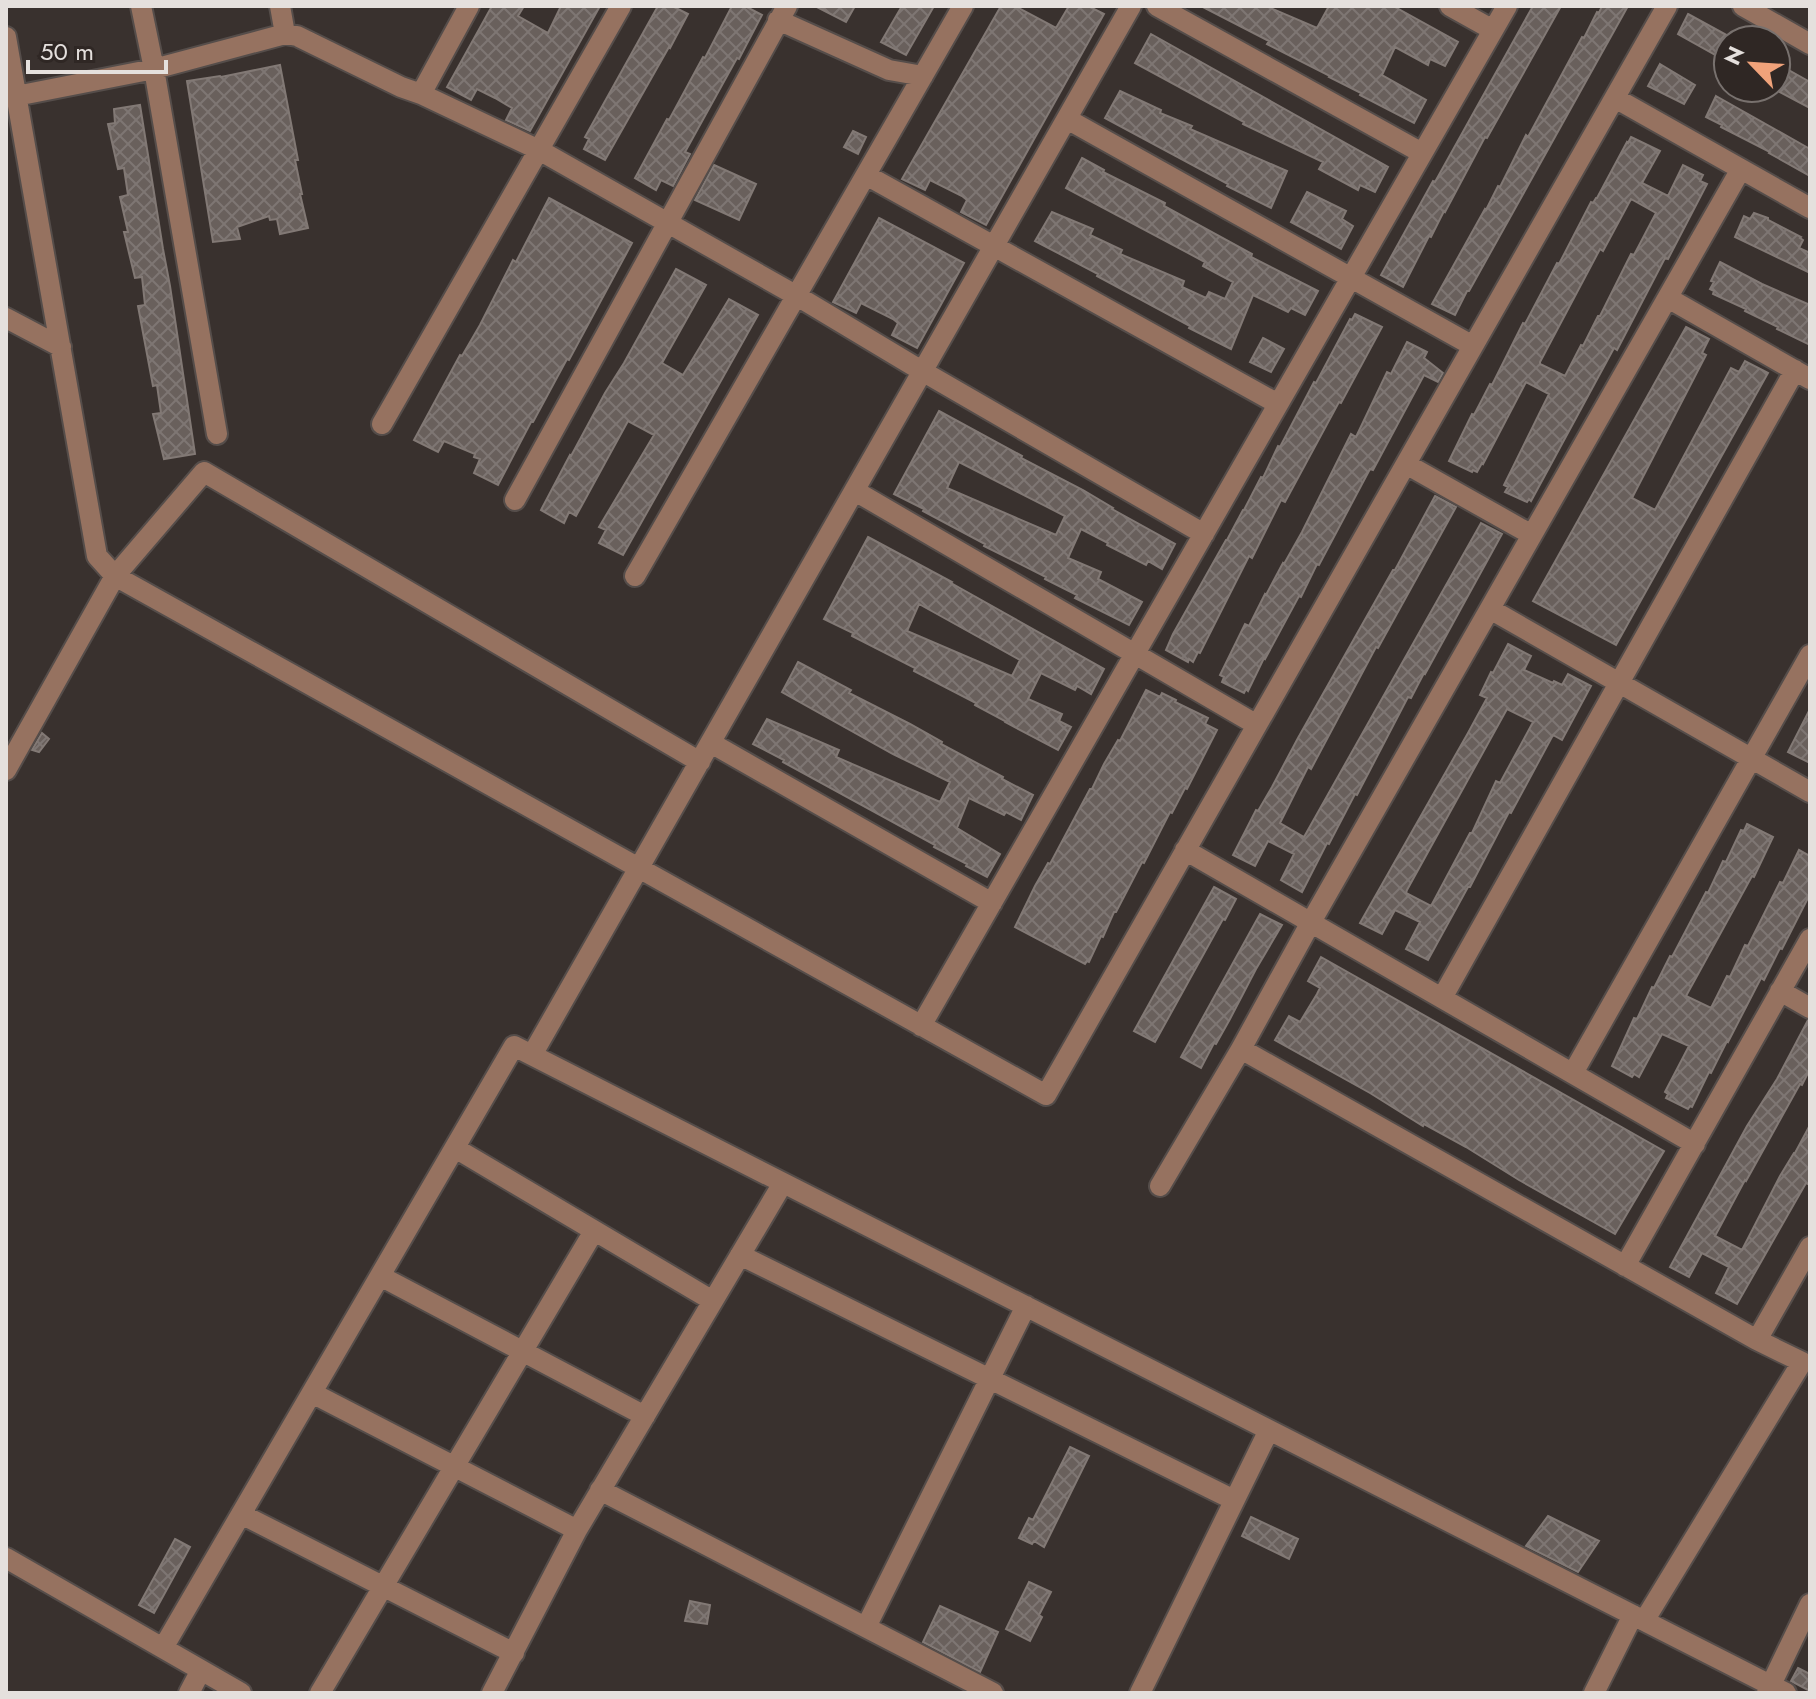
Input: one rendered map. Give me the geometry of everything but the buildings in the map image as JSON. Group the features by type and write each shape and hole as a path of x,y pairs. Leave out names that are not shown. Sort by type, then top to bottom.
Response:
{"street":[{"path":"141,6 217,434"},
{"path":"280,6 285,34"},
{"path":"421,94 469,6"},
{"path":"382,424 621,6"},
{"path":"635,576 963,6"},
{"path":"532,1055 1131,6"},
{"path":"1157,6 1422,153"},
{"path":"1450,6 1493,30"},
{"path":"921,1026 1507,6"},
{"path":"6,37 97,556 115,576 1046,1095 1667,6"},
{"path":"1743,6 1809,42"},
{"path":"515,500 782,13 889,70 923,76"},
{"path":"16,96 154,69 285,34 297,36 539,150 797,296 1204,534"},
{"path":"1615,98 1810,208"},
{"path":"1067,119 1473,346"},
{"path":"1160,1186 1741,169"},
{"path":"866,175 1278,404"},
{"path":"1442,998 1619,683 1803,374 1668,298"},
{"path":"6,318 61,347"},
{"path":"1406,464 1532,535"},
{"path":"6,770 115,576 204,472 700,762"},
{"path":"855,491 1257,725"},
{"path":"1490,609 1810,792"},
{"path":"1573,1073 1810,655"},
{"path":"711,743 992,903"},
{"path":"1185,850 1695,1144"},
{"path":"1625,1266 1810,939"},
{"path":"1780,991 1810,1008"},
{"path":"163,1648 514,1046 1774,1690 1810,1604"},
{"path":"1241,1049 1757,1340 1806,1357 1638,1618 1594,1693"},
{"path":"455,1148 713,1301"},
{"path":"492,1693 577,1530 783,1183"},
{"path":"320,1693 594,1231"},
{"path":"1757,1340 1810,1247"},
{"path":"740,1255 1234,1500"},
{"path":"380,1276 645,1416"},
{"path":"866,1627 1026,1306"},
{"path":"312,1393 577,1530"},
{"path":"1140,1693 1269,1430"},
{"path":"600,1490 993,1693"},
{"path":"241,1514 514,1653"},
{"path":"6,1558 241,1693"},
{"path":"189,1693 201,1670"}]}
